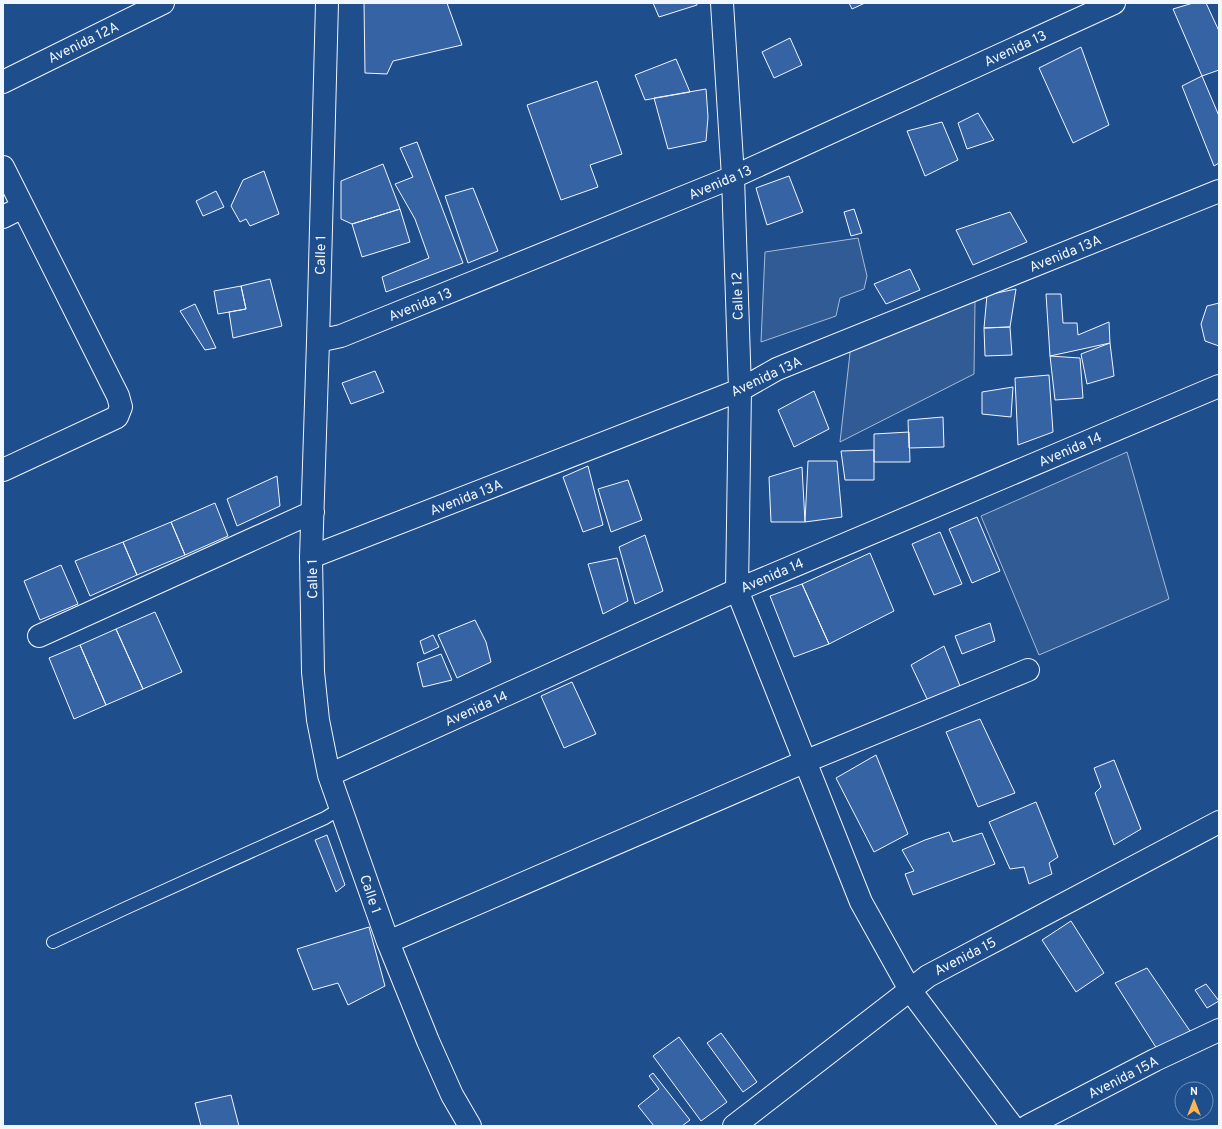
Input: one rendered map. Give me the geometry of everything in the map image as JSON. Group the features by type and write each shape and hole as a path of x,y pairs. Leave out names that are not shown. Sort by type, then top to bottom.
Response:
{"street":[{"name":"Avenida 12A","path":"3,82 163,3"},
{"name":"Calle 1","path":"326,3 311,557 314,672 318,720 329,775 388,942 428,1041 452,1095 470,1126"},
{"name":"Calle 12","path":"722,3 734,177 740,390 737,590"},
{"name":"Avenida 13","path":"318,341 341,336 734,177 1114,3"},
{"path":"3,167 118,396 121,408 117,416 3,470"},
{"name":"Avenida 13A","path":"311,557 740,390 777,369 1219,191"},
{"path":"3,217 23,207"},
{"name":"Avenida 14","path":"329,775 737,590 1219,386"},
{"path":"39,636 313,512"},
{"path":"737,590 804,762 861,902 910,990 1012,1126"},
{"path":"388,942 804,762 1028,670"},
{"name":"Avenida 15","path":"734,1126 928,976 1219,822"},
{"name":"Avenida 15A","path":"1028,1126 1155,1060 1219,1030"}],"lane":[{"path":"53,942 325,818 341,808"}],"shaded area":[{"path":"858,238 867,276 864,289 840,298 836,316 761,342 765,252"},
{"path":"975,301 974,374 840,442 851,344"},
{"path":"1127,452 1169,599 1039,655 981,516"}],"building":[{"path":"364,3 447,3 462,45 393,61 387,74 365,73"},
{"path":"653,3 697,3 697,5 659,17"},
{"path":"849,3 865,3 852,9"},
{"path":"1193,3 1206,3 1219,31 1219,70 1202,76 1173,9"},
{"path":"790,38 802,65 774,78 762,52"},
{"path":"1081,47 1109,125 1073,143 1039,68"},
{"path":"676,59 690,92 645,100 635,75"},
{"path":"1202,76 1219,116 1219,163 1214,166 1182,86"},
{"path":"597,81 622,154 590,165 598,187 561,200 527,105"},
{"path":"706,89 708,117 706,141 668,149 654,98"},
{"path":"978,113 994,140 967,149 958,123"},
{"path":"942,122 958,160 925,176 907,131"},
{"path":"417,142 463,263 386,292 382,277 429,258 415,219 395,184 413,177 400,148"},
{"path":"383,164 400,209 352,224 341,219 341,181"},
{"path":"264,171 279,214 250,226 246,219 240,222 231,206 243,180"},
{"path":"789,176 803,212 767,225 756,188"},
{"path":"473,188 498,251 468,263 445,196"},
{"path":"216,191 224,207 203,216 196,201"},
{"path":"400,209 410,242 362,257 352,224"},
{"path":"854,209 862,233 851,236 844,212"},
{"path":"1010,212 1027,242 973,265 956,230"},
{"path":"910,269 920,290 886,304 874,284"},
{"path":"270,279 282,326 233,338 229,312 246,309 241,286"},
{"path":"241,286 246,309 218,314 214,291"},
{"path":"1016,289 1010,327 984,328 987,295"},
{"path":"1046,294 1061,294 1063,323 1077,323 1078,335 1109,322 1110,343 1050,356"},
{"path":"1219,303 1219,346 1205,341 1201,324 1207,306"},
{"path":"195,304 216,348 205,350 180,311"},
{"path":"1010,327 1012,355 985,356 984,328"},
{"path":"1110,343 1114,376 1087,384 1081,354"},
{"path":"1050,356 1080,358 1083,398 1055,400"},
{"path":"375,371 384,392 351,404 342,383"},
{"path":"1049,375 1053,432 1018,445 1015,378"},
{"path":"1013,387 1011,417 982,414 982,392"},
{"path":"814,391 829,429 794,447 778,410"},
{"path":"943,417 944,447 909,448 908,420"},
{"path":"909,432 910,462 874,462 874,434"},
{"path":"874,450 874,480 845,480 841,451"},
{"path":"808,461 837,461 842,517 805,522"},
{"path":"588,466 603,525 583,532 563,477"},
{"path":"802,467 805,522 771,522 769,477"},
{"path":"277,476 280,506 237,526 227,499"},
{"path":"628,480 642,520 611,532 598,489"},
{"path":"215,503 228,536 185,555 171,522"},
{"path":"977,517 1000,571 972,583 949,529"},
{"path":"171,522 185,555 137,575 123,542"},
{"path":"940,532 962,584 934,595 912,544"},
{"path":"645,535 663,591 635,604 619,547"},
{"path":"123,542 137,575 90,596 75,561"},
{"path":"870,553 894,611 829,644 802,584"},
{"path":"617,558 628,601 603,614 588,564"},
{"path":"61,565 78,604 40,620 24,581"},
{"path":"802,584 829,644 794,657 770,596"},
{"path":"155,612 182,672 143,689 116,629"},
{"path":"475,620 486,642 491,662 457,678 438,635"},
{"path":"990,623 995,641 962,654 955,636"},
{"path":"116,629 143,689 106,705 80,645"},
{"path":"433,635 439,647 424,654 420,641"},
{"path":"80,645 106,705 74,719 49,658"},
{"path":"944,646 960,686 928,701 911,665"},
{"path":"441,654 452,680 423,687 417,663"},
{"path":"572,682 596,734 564,748 541,696"},
{"path":"980,719 1015,793 978,807 946,732"},
{"path":"876,755 908,834 874,852 836,778"},
{"path":"1114,760 1141,829 1114,845 1095,793 1101,787 1094,768"},
{"path":"1036,802 1058,857 1049,863 1052,874 1029,884 1024,867 1010,869 989,822"},
{"path":"949,832 953,842 982,833 995,864 913,895 905,874 914,871 902,850"},
{"path":"327,835 345,885 336,892 315,840"},
{"path":"1071,921 1104,973 1076,992 1042,940"},
{"path":"369,927 385,986 348,1005 338,983 313,990 297,949"},
{"path":"1147,968 1190,1031 1157,1049 1115,983"},
{"path":"1206,984 1219,1001 1207,1008 1195,990"},
{"path":"721,1033 757,1082 743,1092 707,1043"},
{"path":"679,1037 727,1102 701,1121 653,1056"},
{"path":"653,1073 690,1120 682,1126 654,1126 638,1106 659,1089 649,1076"},
{"path":"231,1095 239,1126 201,1126 195,1103"}]}
